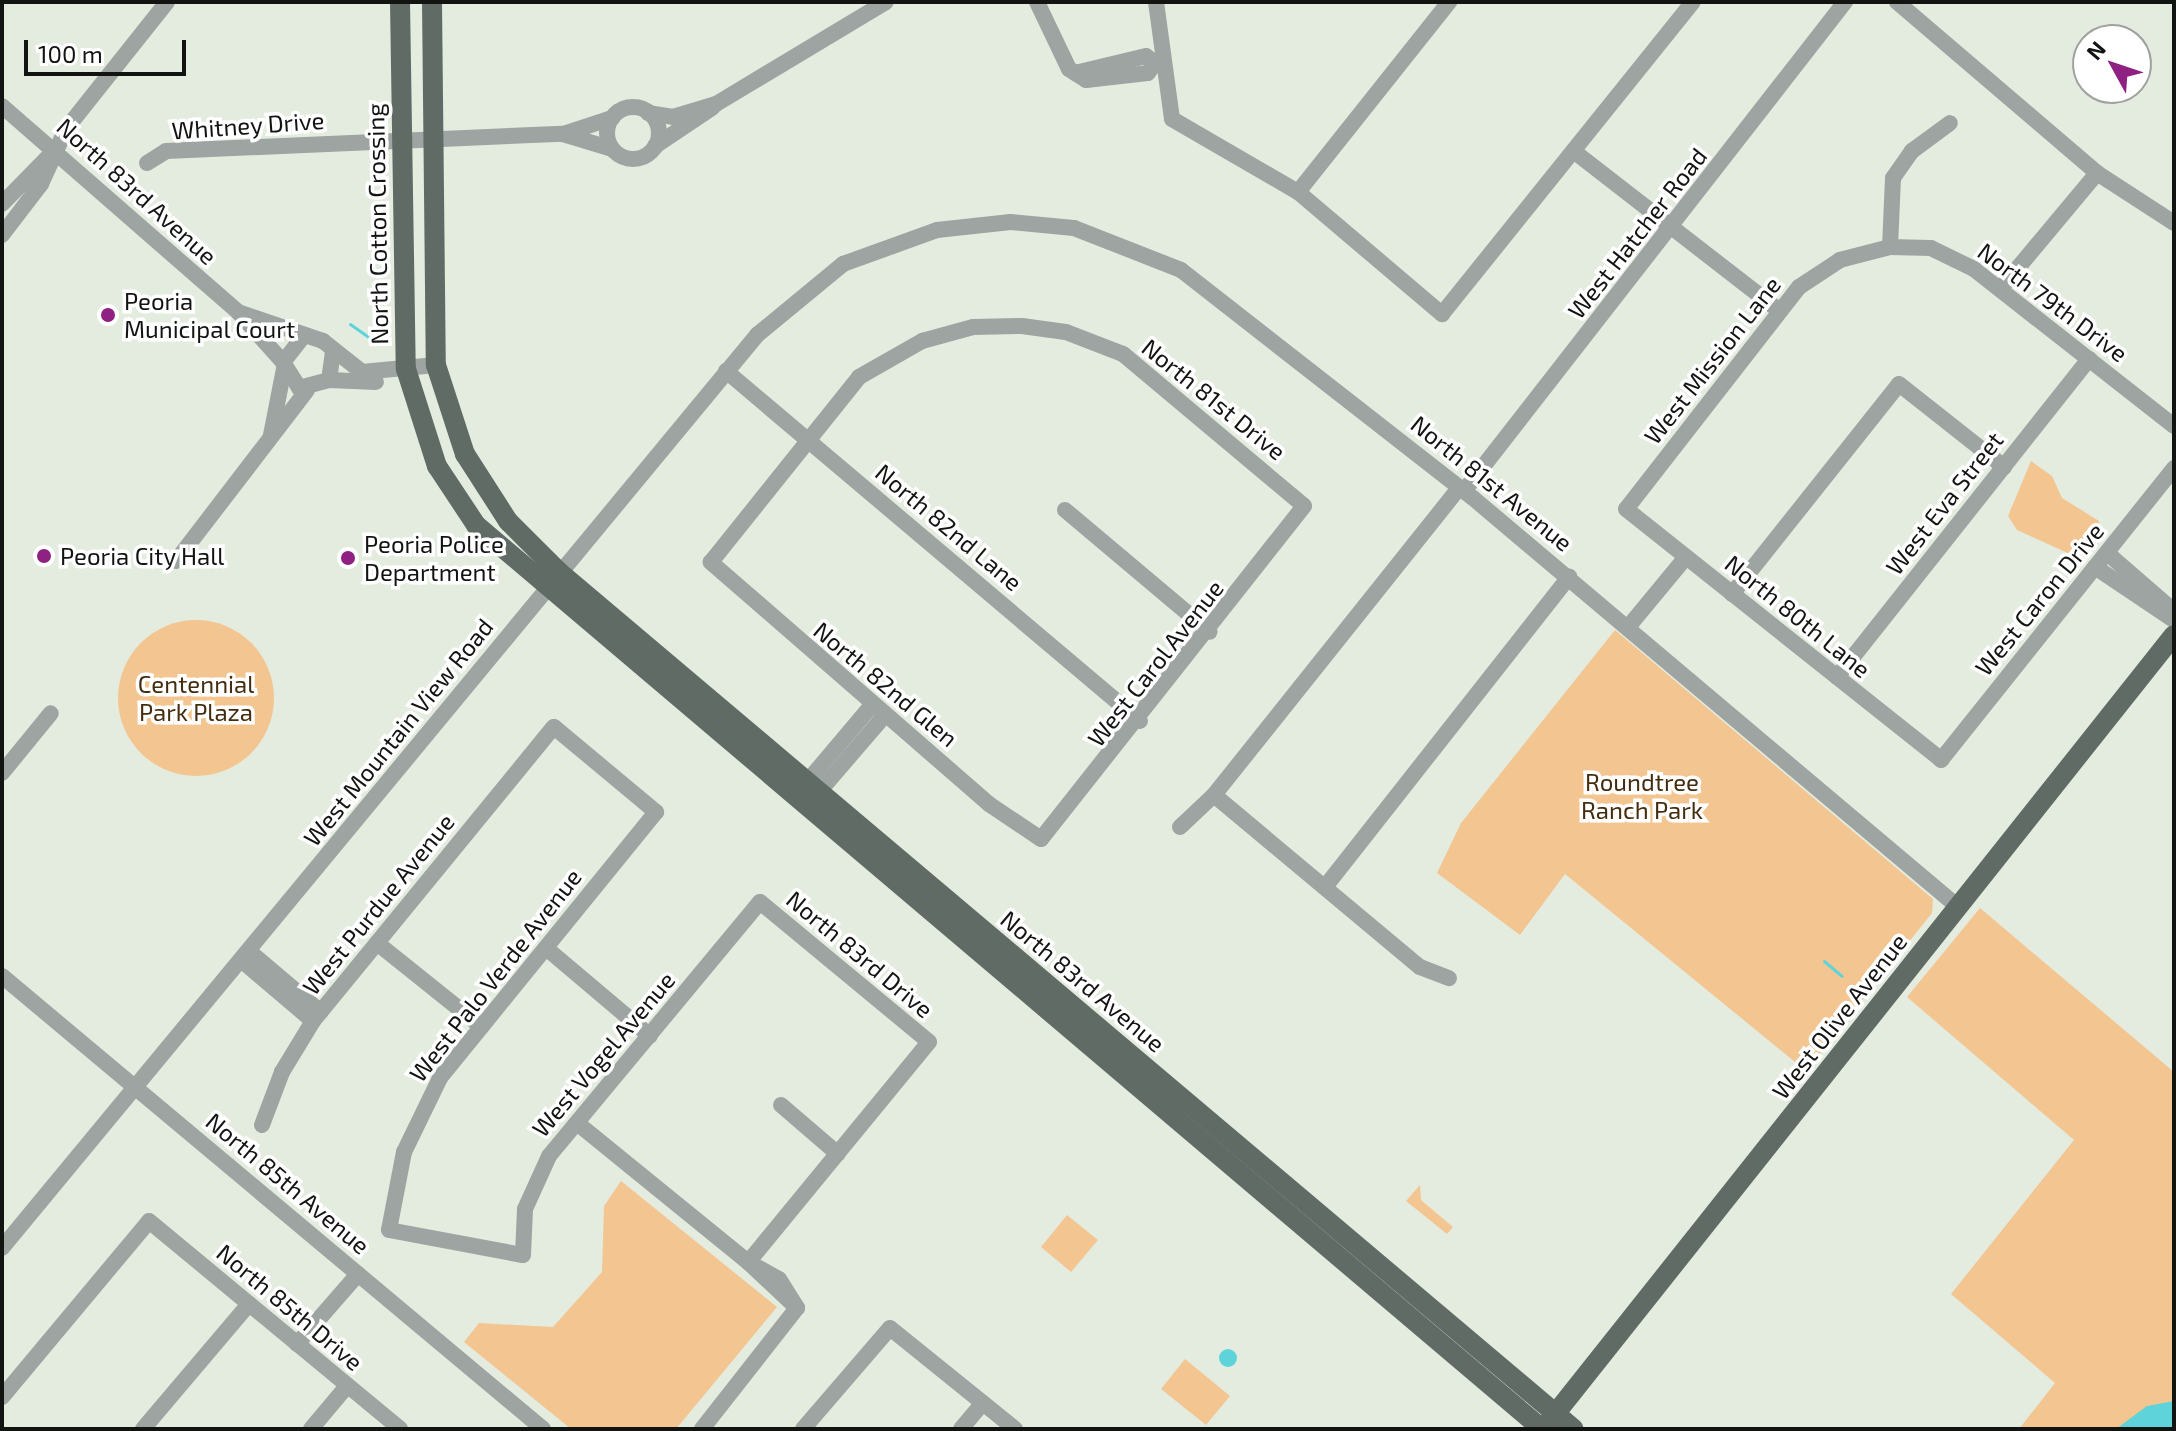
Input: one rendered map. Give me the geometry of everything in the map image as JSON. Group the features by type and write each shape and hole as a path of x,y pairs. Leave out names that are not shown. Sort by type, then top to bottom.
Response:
{"main road":[{"name":"North Cotton Crossing","path":"400,2 407,374 425,439 459,503 553,580"},
{"path":"432,2 437,371 474,472 553,580"},
{"path":"459,503 474,472"},
{"name":"North 83rd Avenue","path":"553,580 814,786 1547,1424 1574,1429"},
{"name":"North 83rd Avenue","path":"553,580 800,802 1330,1237"},
{"name":"West Olive Avenue","path":"1547,1424 2174,635"}],"street":[{"path":"2,204 54,152 167,2"},
{"path":"563,134 634,159 716,104 886,2"},
{"path":"1037,2 1075,73 1086,80 1148,73 1159,62"},
{"path":"1156,2 1159,62 1172,119 1298,192 1442,314 1576,153 1693,2"},
{"path":"1298,192 1449,2"},
{"name":"West Hatcher Road","path":"1180,827 1214,795 1461,490 1672,226 1845,2"},
{"path":"1897,2 2097,173 2174,223"},
{"path":"563,134 612,118 627,108 673,117 716,104"},
{"name":"North 83rd Avenue","path":"2,106 239,313 307,390 329,380 437,371"},
{"path":"648,113 658,132 655,146"},
{"path":"612,118 612,149"},
{"path":"1890,247 1893,178 1912,151 1950,123"},
{"name":"Whitney Drive","path":"147,163 166,151 563,134"},
{"path":"2,235 41,184 54,152"},
{"path":"1576,153 1780,311"},
{"path":"2001,288 2097,173"},
{"name":"North 81st Avenue","path":"937,230 1046,224 1156,256 1305,360 1629,626 1958,907"},
{"name":"West Mountain View Road","path":"2,1248 726,371 809,286 865,253 937,230"},
{"name":"North 79th Drive","path":"1890,247 1942,252 2001,288 2174,426"},
{"name":"West Mission Lane","path":"1626,509 1780,311 1821,270 1890,247"},
{"name":"North 83rd Avenue","path":"239,313 302,338 323,341 333,353 362,372 407,374"},
{"name":"North 81st Drive","path":"806,437 859,377 946,334 1022,326 1066,332 1123,354 1304,506"},
{"path":"271,435 284,365 302,338"},
{"path":"329,380 333,353"},
{"name":"West Eva Street","path":"1837,677 2089,359"},
{"name":"North 82nd Lane","path":"726,371 1140,721"},
{"path":"1732,594 1899,384 2004,467"},
{"path":"176,561 307,390"},
{"name":"North 82nd Glen","path":"806,437 711,562 878,710 1034,838"},
{"name":"West Caron Drive","path":"1941,760 2174,468"},
{"name":"West Carol Avenue","path":"1034,838 1047,836 1210,632 1304,506"},
{"name":"North 80th Lane","path":"1626,509 1941,760"},
{"path":"1065,510 1210,632"},
{"path":"2107,553 2174,611"},
{"path":"1629,626 1686,557"},
{"path":"2095,567 2174,620"},
{"path":"1325,887 1569,577"},
{"path":"800,802 878,710"},
{"path":"2,773 51,713"},
{"name":"West Palo Verde Avenue","path":"523,1255 389,1230 404,1152 422,1107 482,1027 656,812 554,727"},
{"name":"West Purdue Avenue","path":"262,1125 282,1072 317,1017 554,727"},
{"path":"1214,795 1420,967 1449,978"},
{"name":"West Vogel Avenue","path":"523,1255 531,1190 577,1123 760,902"},
{"name":"North 83rd Drive","path":"760,902 929,1042 838,1154"},
{"path":"377,943 482,1027"},
{"path":"546,948 650,1036"},
{"path":"245,955 317,1017"},
{"name":"North 85th Avenue","path":"2,976 543,1429"},
{"path":"748,1262 838,1154 781,1105"},
{"path":"577,1123 748,1262 790,1289 797,1308 702,1429"},
{"name":"North 85th Drive","path":"2,1397 149,1221 400,1429"},
{"path":"297,1344 358,1274"},
{"path":"143,1429 249,1304"},
{"path":"803,1429 890,1328 1015,1429"},
{"path":"311,1429 347,1386"},
{"path":"961,1429 983,1403"}],"green space":[{"path":"2031,461 2052,476 2062,498 2099,521 2098,534 2074,556 2017,530 2008,516"},
{"name":"Centennial Park Plaza","path":"196,620 226,626 251,643 268,668 274,698 268,728 251,753 226,770 196,776 166,770 141,753 124,728 118,698 124,668 141,643 166,626"},
{"name":"Roundtree Ranch Park","path":"1615,630 1933,899 1932,913 1806,1071 1565,874 1520,935 1437,873 1461,823"},
{"path":"1980,908 2174,1072 2174,1429 2019,1429 2055,1383 1951,1294 2074,1140 1907,997"},
{"path":"621,1181 777,1307 676,1429 571,1429 464,1342 479,1323 553,1327 602,1272 604,1206"},
{"path":"1420,1185 1421,1200 1453,1227 1447,1234 1406,1201"},
{"path":"1067,1215 1098,1240 1071,1272 1041,1247"},
{"path":"1185,1359 1230,1396 1206,1425 1161,1389"}],"water":[{"path":"1228,1349 1237,1358 1228,1367 1219,1358"},
{"path":"2174,1401 2174,1429 2116,1429 2147,1406"}],"waterway":[{"path":"350,324 377,343"},
{"path":"1824,961 1842,976"}],"place":[{"name":"Peoria Municipal Court","path":"108,315"},
{"name":"Peoria City Hall","path":"44,556"},
{"name":"Peoria Police Department","path":"348,558"}]}
